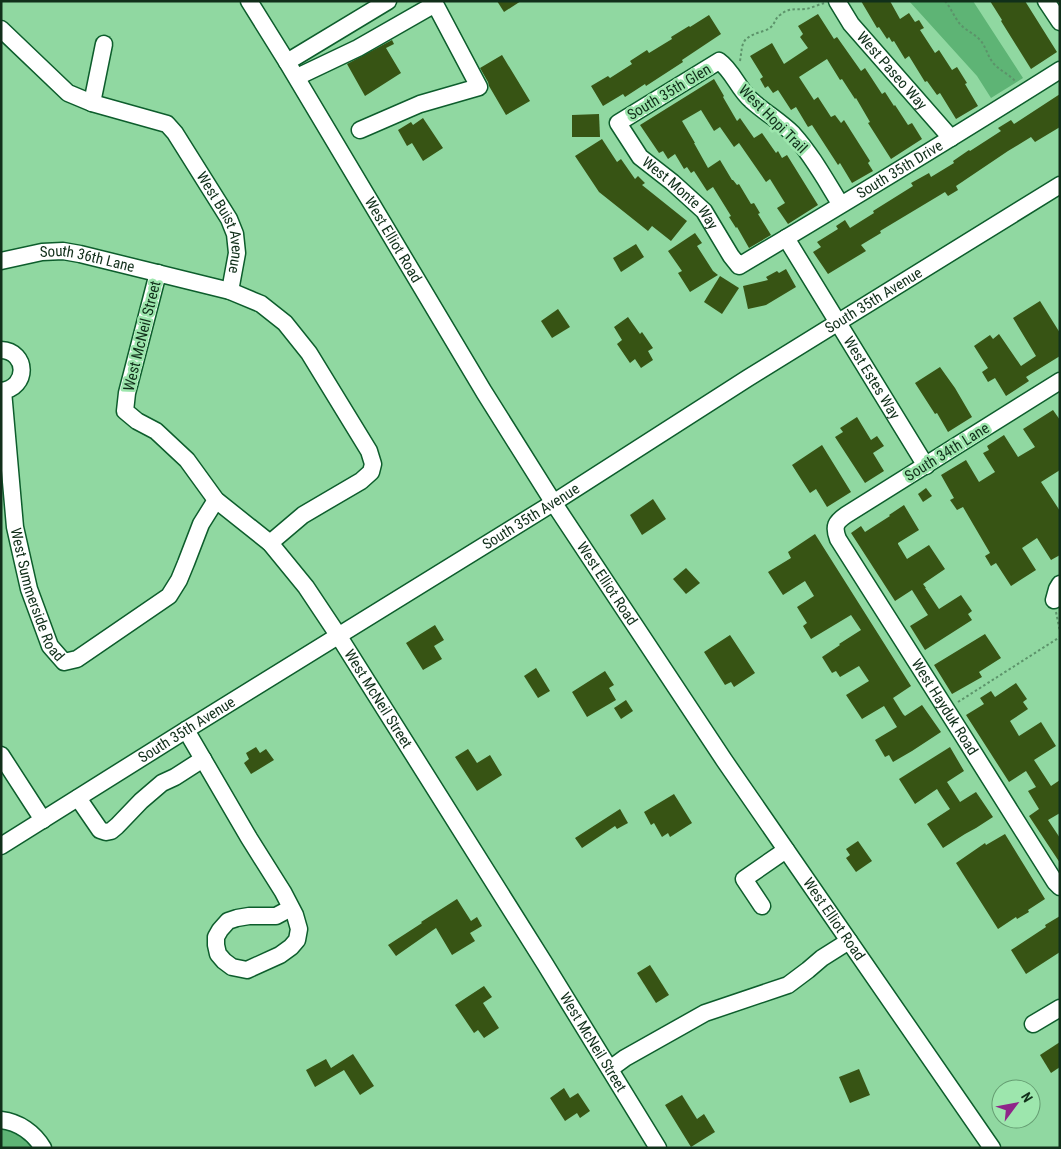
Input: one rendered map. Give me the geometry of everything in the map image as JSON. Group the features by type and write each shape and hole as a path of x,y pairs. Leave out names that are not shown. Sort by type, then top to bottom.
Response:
{"street":[{"name":"West Elliot Road","path":"249,1 297,77 484,392 553,502 724,760 992,1148"},
{"path":"287,62 388,1"},
{"name":"West Paseo Way","path":"837,1 851,24 951,138"},
{"path":"1046,1 1060,22"},
{"path":"297,77 358,48 435,4 479,87 420,104 360,130"},
{"name":"West Buist Avenue","path":"1,29 68,93 92,103 167,124 175,133 229,219 235,234 237,253 230,290 262,304 284,323 308,353 369,451 373,464 371,472 361,481 303,515 270,542"},
{"path":"92,103 104,44"},
{"name":"West Hopi Trail","path":"720,61 726,66 750,99 792,133 811,156 841,205"},
{"name":"South 35th Glen","path":"618,123 720,61"},
{"name":"South 35th Drive","path":"739,266 1060,70"},
{"name":"West Monte Way","path":"618,123 640,157 672,182 704,211 739,266"},
{"name":"South 35th Avenue","path":"1,846 1060,184"},
{"name":"West Estes Way","path":"786,238 926,466"},
{"name":"South 36th Lane","path":"1,260 42,252 62,251 230,290"},
{"name":"West McNeil Street","path":"158,273 127,393 125,410 137,421 156,432 187,460 216,500 270,542 306,587 338,635 658,1148"},
{"path":"1,350 12,352 21,363 22,370 18,383 14,388 2,391"},
{"name":"South 34th Lane","path":"836,525 839,520 853,510 1060,381"},
{"name":"West Summerside Road","path":"2,391 16,527 30,588 50,646 64,662 76,659 169,596 182,571 201,524 216,500"},
{"name":"West Hayduk Road","path":"836,525 835,531 838,539 1054,882 1060,887"},
{"path":"1054,600 1060,584"},
{"path":"186,730 283,892 291,908 295,916 299,929 297,940 291,947 280,955 247,970 232,967 218,954 216,937 228,921 249,916 276,916 291,908"},
{"path":"1,755 43,820"},
{"path":"78,798 100,830 106,832 117,826 162,783 203,759"},
{"path":"762,906 744,878 786,850"},
{"path":"610,1069 625,1058 705,1013 788,985 822,958 849,941"},
{"path":"1033,1024 1060,1008"},
{"path":"1,1120 10,1121 31,1132 43,1148"}],"path":[{"path":"731,73 740,61 744,39 771,27 776,18 792,8 808,9 832,1"},
{"path":"945,1 963,28 976,35 991,60 996,66 1012,77 1024,93"},
{"path":"1054,600 1060,632"},
{"path":"946,710 1060,638"}],"green space":[{"path":"909,1 973,1 1023,78 991,98 977,76"},
{"path":"1,1128 18,1135 31,1148 1,1148"}],"building":[{"path":"497,1 521,1 504,12"},
{"path":"861,1 890,1 900,19 909,13 915,22 919,20 924,28 920,30 935,53 939,50 952,70 957,67 978,106 956,119 940,93 937,95 927,81 925,82 909,56 905,59 894,41 892,42 889,37 887,39 879,27 877,28"},
{"path":"990,1 1025,1 1057,52 1031,69"},
{"path":"818,14 834,39 837,37 861,71 865,68 882,94 885,92 908,125 912,123 922,139 891,159 868,123 870,122 856,98 842,79 840,80 827,59 799,77 814,100 818,97 831,117 835,115 841,123 844,120 870,161 868,163 873,171 852,183 812,125 808,127 796,107 791,110 778,90 773,93 768,86 765,88 760,79 763,77 750,56 772,43 784,64 808,48 800,37 803,34 798,26"},
{"path":"709,15 721,34 646,86 645,84 625,97 623,94 603,106 591,86 608,76 610,78 632,64 630,61 647,50 649,53 672,39 671,37"},
{"path":"392,40 394,44 386,48 401,73 365,96 347,64"},
{"path":"502,55 530,101 506,115 480,68"},
{"path":"714,79 737,121 740,118 754,138 762,133 776,153 778,151 782,158 787,155 818,205 788,224 777,208 785,203 770,179 766,182 739,143 734,147 720,127 714,131 701,110 682,121 708,168 720,160 732,180 737,185 739,184 751,204 754,203 760,213 758,214 771,235 749,248 713,187 707,191 694,171 691,173 687,167 684,169 675,154 668,159 663,151 659,153 640,125"},
{"path":"1060,94 1060,127 1035,142 1031,137 956,186 958,190 948,196 945,192 880,231 881,233 861,245 866,251 828,274 813,252 821,247 817,242 838,229 836,226 845,220 850,228 913,186 911,183 929,173 931,177 954,163 953,161 969,150 1001,131 998,128 1011,120 1014,124"},
{"path":"599,114 600,137 572,137 572,115"},
{"path":"423,118 443,148 423,161 412,143 407,146 398,130 411,122 413,125"},
{"path":"602,139 617,162 621,159 635,179 638,176 645,183 642,185 687,221 671,241 652,226 648,231 599,192 575,156"},
{"path":"695,233 702,243 697,246 713,271 718,275 690,292 678,273 682,271 668,251"},
{"path":"636,244 644,257 621,272 613,258"},
{"path":"786,269 796,287 766,305 748,309 743,286 768,280 766,277"},
{"path":"720,276 739,288 722,314 704,302"},
{"path":"1040,301 1060,333 1060,356 1026,377 1029,381 1006,396 995,378 988,382 982,372 988,368 974,346 990,335 993,339 999,334 1021,366 1036,356 1013,318"},
{"path":"558,309 570,327 552,338 541,321"},
{"path":"628,317 653,348 648,351 653,360 641,368 635,359 630,363 617,344 622,340 614,327"},
{"path":"940,367 972,417 948,432 915,383"},
{"path":"1053,410 1060,420 1060,470 1041,482 1060,511 1060,555 1051,560 1037,538 1022,548 1036,570 1011,586 996,563 991,566 985,556 990,553 963,507 957,510 950,500 954,498 941,475 966,460 979,482 995,472 983,453 989,450 987,446 1004,435 1018,457 1035,447 1023,429"},
{"path":"857,417 871,440 877,436 884,446 873,453 884,471 865,483 835,437 843,432 840,428"},
{"path":"822,445 851,492 827,507 816,489 810,493 792,465"},
{"path":"926,488 932,496 923,502 918,494"},
{"path":"653,499 666,519 642,535 630,515"},
{"path":"904,505 919,530 898,543 907,559 929,545 945,569 923,584 925,588 939,609 961,595 972,611 968,614 972,620 925,650 910,626 928,615 912,590 895,601 851,533 861,526 865,532"},
{"path":"815,534 911,686 893,698 903,714 905,716 922,705 941,732 893,762 889,755 885,757 875,740 897,727 884,706 862,719 846,695 869,681 859,666 840,677 836,671 832,673 822,657 861,630 851,615 811,639 803,626 807,623 797,607 814,596 805,581 783,595 768,572 791,558 788,552"},
{"path":"686,568 700,583 686,594 673,579"},
{"path":"435,625 444,640 434,646 442,659 423,670 406,643"},
{"path":"985,634 1001,658 979,672 982,677 952,694 934,665"},
{"path":"730,635 755,673 734,687 731,682 725,685 704,652"},
{"path":"536,668 550,691 538,698 524,676"},
{"path":"605,671 614,685 609,688 616,700 587,717 572,692"},
{"path":"1016,683 1027,699 1023,702 1028,709 1010,721 1019,736 1041,722 1056,746 1034,760 1051,786 1060,780 1060,813 1048,820 1060,838 1060,863 1029,816 1039,809 1028,791 1036,787 1026,771 1009,782 966,715 984,704 980,698 991,691 995,697"},
{"path":"626,700 633,711 621,719 614,708"},
{"path":"256,747 260,753 266,749 274,760 251,774 244,763 249,759 246,753"},
{"path":"950,747 964,771 947,782 960,802 976,792 993,817 943,848 927,824 950,809 937,789 915,804 899,779"},
{"path":"468,749 477,763 490,755 502,775 477,791 455,757"},
{"path":"674,794 692,823 670,837 668,833 662,837 654,823 651,825 644,812"},
{"path":"620,809 628,823 617,829 615,826 582,848 575,838"},
{"path":"1005,834 1045,899 1028,910 1029,912 1017,919 1016,917 998,929 956,863 985,843 986,845"},
{"path":"858,841 872,861 856,872 846,858 850,855 846,849"},
{"path":"457,899 471,921 477,917 482,926 470,933 475,941 452,955 436,928 396,956 388,945"},
{"path":"1060,916 1060,952 1026,974 1011,950"},
{"path":"650,965 669,995 656,1003 637,973"},
{"path":"484,986 492,997 483,1003 499,1028 484,1038 478,1030 474,1033 455,1005"},
{"path":"1060,1042 1060,1067 1051,1073 1040,1055"},
{"path":"353,1054 374,1086 360,1095 344,1070 315,1087 306,1070 326,1059 331,1068"},
{"path":"859,1069 870,1095 850,1103 839,1077"},
{"path":"564,1088 570,1098 578,1093 590,1111 580,1118 577,1113 565,1121 550,1098"},
{"path":"682,1095 697,1119 704,1114 715,1132 691,1147 665,1105"}]}
